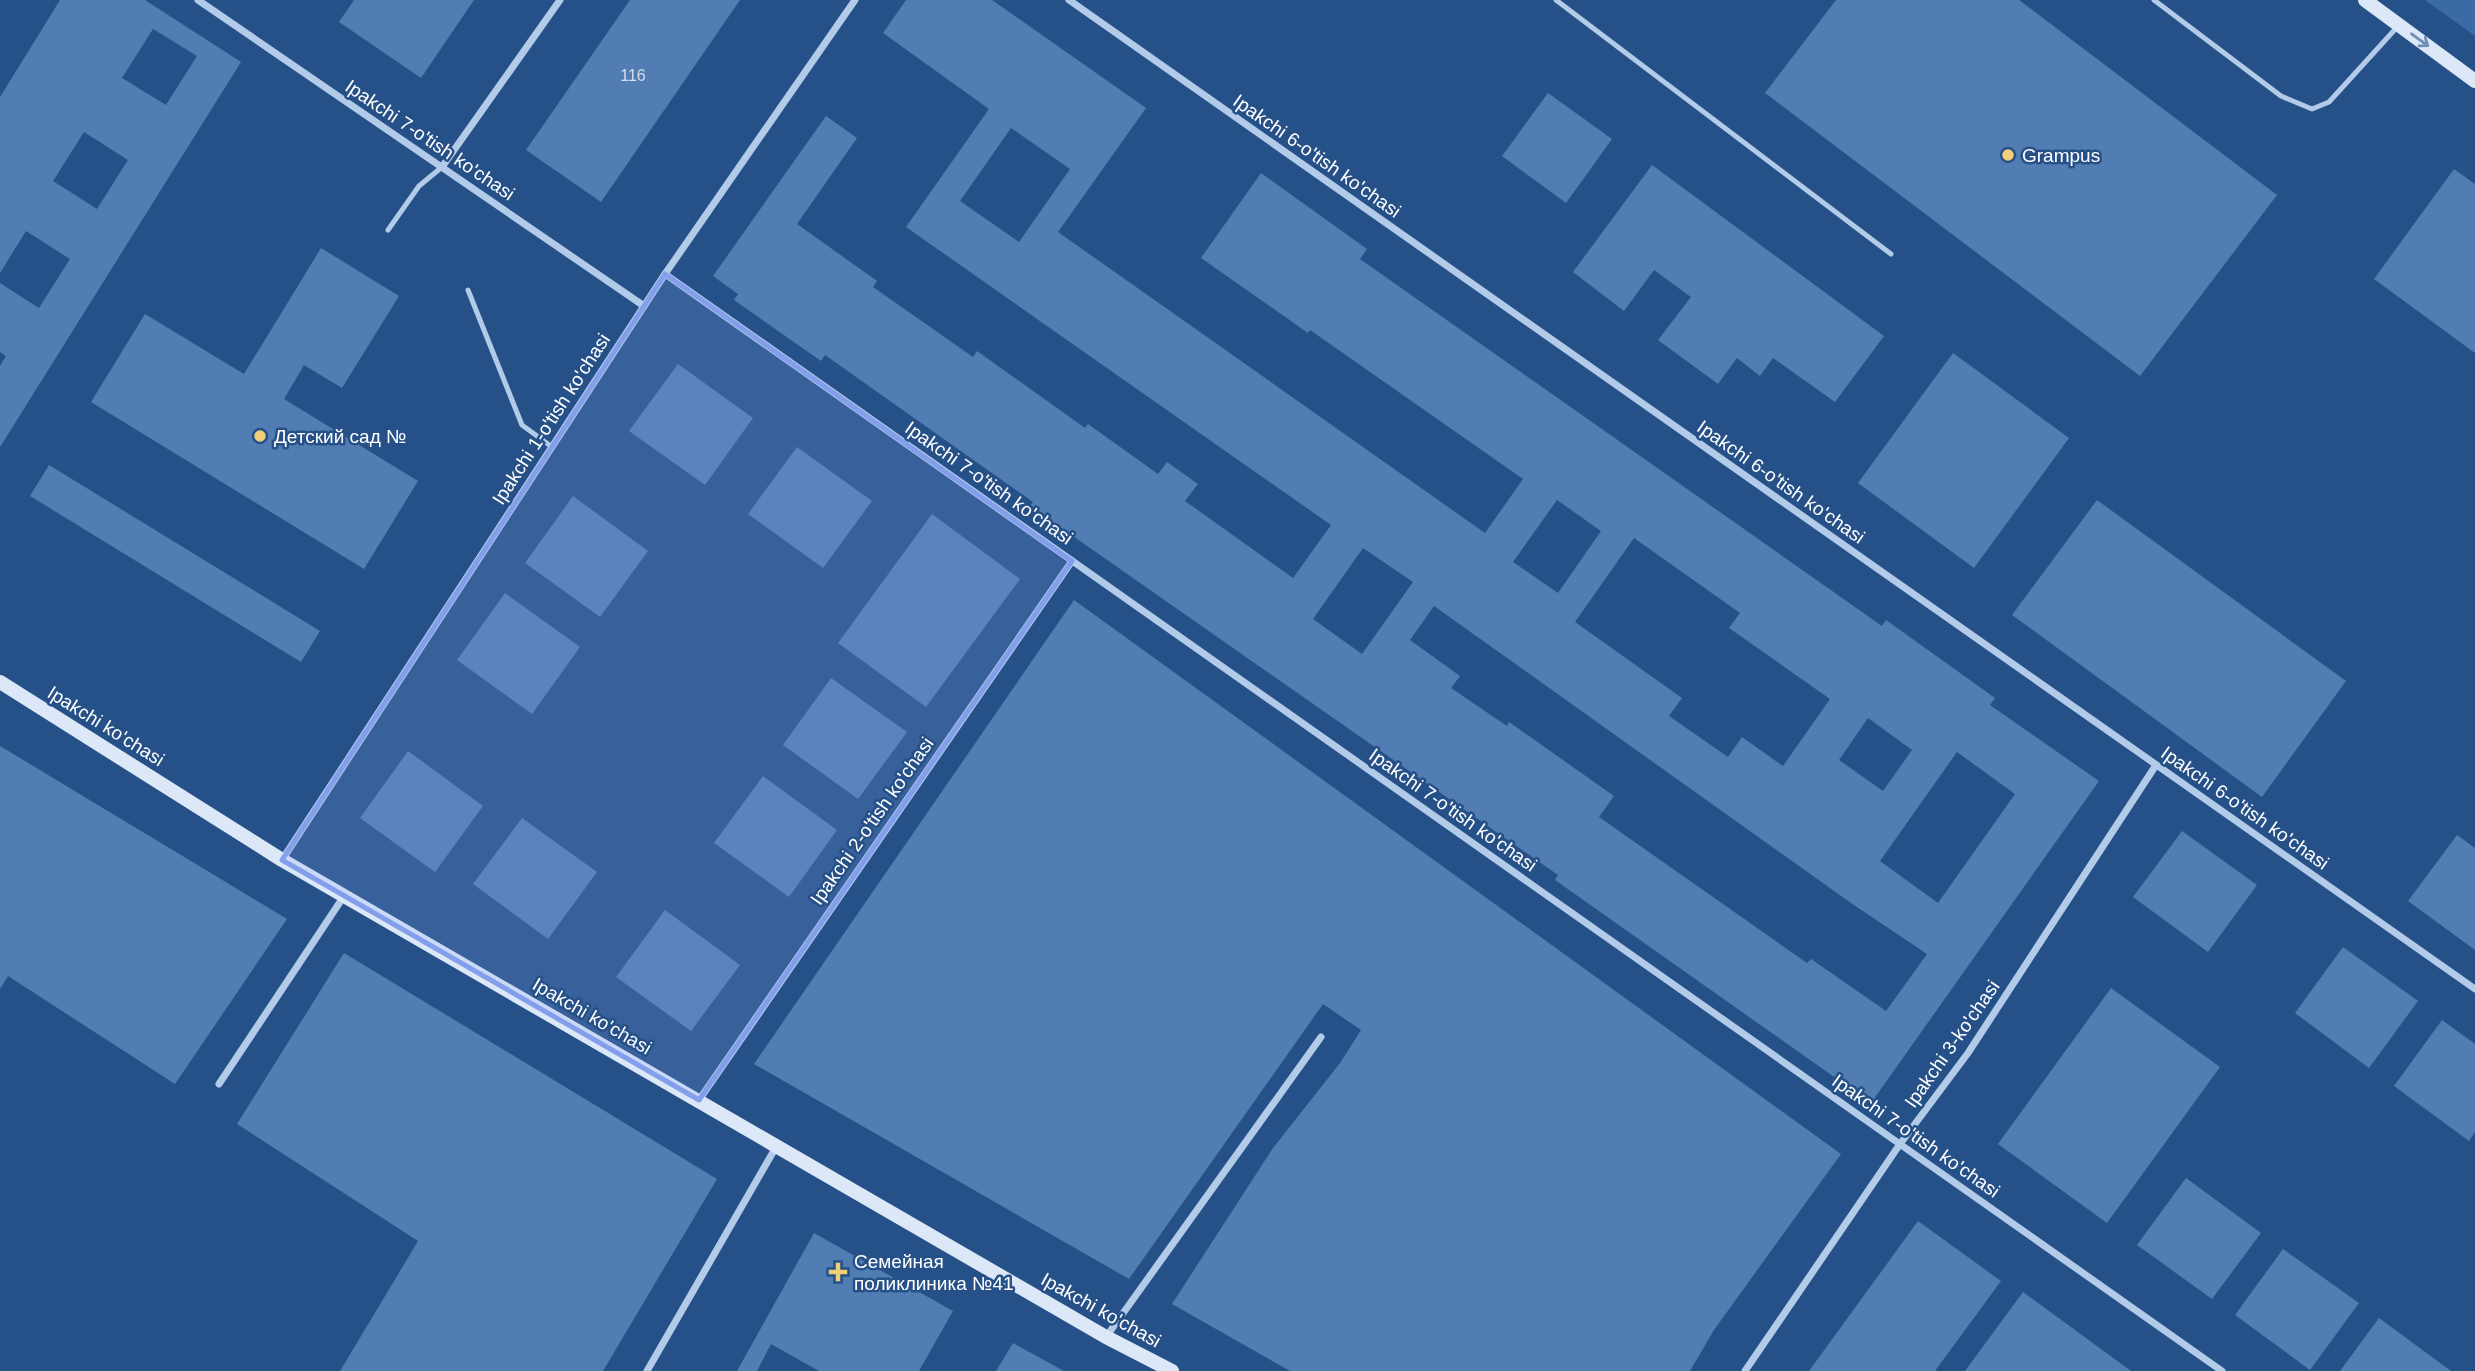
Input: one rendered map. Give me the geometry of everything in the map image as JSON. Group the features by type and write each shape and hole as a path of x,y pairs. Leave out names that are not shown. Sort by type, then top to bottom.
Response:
{"main road":[{"path":"2365,0 2475,81"},
{"name":"Ipakchi ko'chasi","path":"0,682 282,860 1106,1337 1172,1371"}],"street":[{"name":"Ipakchi 7-o'tish ko'chasi","path":"198,0 644,306"},
{"path":"442,167 560,0"},
{"name":"Ipakchi 1-o'tish ko'chasi","path":"282,860 644,306 855,0"},
{"name":"Ipakchi 6-o'tish ko'chasi","path":"1069,0 2475,989"},
{"name":"Ipakchi 7-o'tish ko'chasi","path":"665,275 2222,1371"},
{"name":"Ipakchi 2-o'tish ko'chasi","path":"699,1100 1072,561"},
{"name":"Ipakchi 3-ko'chasi","path":"1745,1371 1900,1144 1968,1053 2156,765"},
{"path":"219,1084 344,896"},
{"path":"1106,1337 1321,1037"},
{"path":"647,1371 776,1147"}],"lane":[{"path":"1556,0 1891,254"},
{"path":"2154,0 2281,96 2312,109 2329,102 2399,25"},
{"path":"388,230 419,186 442,167"},
{"path":"468,290 522,425 552,447"}],"highlighted area":[{"path":"665,274 1072,561 699,1100 282,860"}],"shaded area":[{"path":"2425,0 2475,0 2475,36"}],"building":[{"path":"60,0 145,0 241,62 0,447 0,366 6,356 0,352 0,283 39,308 70,259 26,231 0,273 0,97","holes":["153,29 197,56 166,105 122,78","84,132 128,160 97,209 53,181"]},
{"path":"354,0 474,0 421,78 339,22"},
{"path":"630,0 740,0 601,202 526,150"},
{"path":"906,0 992,0 1146,108 1058,232 1485,533 1523,479 1310,330 1308,333 1201,258 1261,173 1367,249 1360,259 1882,626 1886,620 1995,698 1990,705 2099,781 1871,1103 1555,880 1558,875 1030,506 1033,502 825,355 821,361 734,300 738,294 713,276 826,116 857,138 797,224 877,281 873,287 973,357 977,351 1085,428 1088,424 1158,474 1167,462 1198,484 1185,501 1293,578 1331,525 906,227 989,109 883,33","holes":["1011,128 1070,169 1019,242 960,201","1557,500 1601,531 1558,593 1513,562","1634,538 1740,613 1729,628 1830,699 1783,766 1742,737 1728,757 1669,716 1682,698 1575,622","1363,548 1413,582 1362,654 1313,619","1434,606 1851,903 1927,954 1886,1011 1811,959 1807,963 1599,817 1614,796 1509,722 1507,726 1451,688 1460,676 1410,640","1868,718 1912,750 1883,791 1839,760","1957,752 2015,794 1938,903 1880,861"]},
{"path":"1836,0 2019,0 2277,195 2140,376 1765,93"},
{"path":"1548,93 1612,139 1566,203 1502,156"},
{"path":"1652,165 1884,336 1835,402 1773,358 1760,376 1737,358 1718,384 1658,340 1691,297 1654,270 1624,311 1573,272"},
{"path":"2454,169 2475,184 2475,353 2374,279"},
{"path":"321,248 399,296 342,388 304,365 284,399 418,481 364,569 91,402 145,314 244,374"},
{"path":"1953,353 2069,438 1974,568 1858,483"},
{"path":"678,364 753,418 705,485 629,431"},
{"path":"797,447 872,501 823,568 748,514"},
{"path":"49,465 320,631 301,662 30,496"},
{"path":"573,496 648,551 600,617 525,563"},
{"path":"2097,500 2346,681 2262,797 2012,615"},
{"path":"932,514 1020,579 926,707 838,643"},
{"path":"505,593 580,647 532,714 457,660"},
{"path":"1074,600 1841,1154 1714,1330 1690,1371 1290,1371 1172,1304 1273,1148 1340,1063 1361,1030 1323,1004 1129,1279 754,1064"},
{"path":"831,678 907,732 858,799 783,745"},
{"path":"0,746 287,919 175,1084 8,976 0,989"},
{"path":"408,751 483,806 435,872 360,818"},
{"path":"763,776 837,830 789,897 714,843"},
{"path":"522,818 597,872 548,939 473,884"},
{"path":"2182,831 2257,885 2208,952 2133,897"},
{"path":"2457,835 2475,848 2475,950 2408,901"},
{"path":"665,910 740,965 691,1031 616,977"},
{"path":"2343,947 2418,1001 2369,1068 2295,1013"},
{"path":"344,953 717,1179 603,1371 340,1371 418,1241 237,1124"},
{"path":"2111,988 2220,1067 2107,1223 1998,1144"},
{"path":"2442,1020 2475,1044 2475,1132 2469,1141 2394,1086"},
{"path":"2186,1178 2261,1233 2212,1299 2137,1245"},
{"path":"1918,1221 2001,1281 1935,1371 1809,1371"},
{"name":"Семейная поликлиника №41","path":"814,1233 953,1311 919,1371 819,1371 771,1344 757,1371 737,1371"},
{"path":"2283,1249 2359,1303 2310,1370 2235,1315"},
{"path":"2023,1292 2131,1371 1965,1371"},
{"path":"2379,1318 2451,1371 2340,1371"},
{"path":"1013,1343 1064,1371 996,1371"}],"place":[{"name":"Grampus","path":"2008,155"},
{"name":"Детский сад №","path":"260,436"},
{"name":"Семейная поликлиника №41","path":"838,1272"}]}
